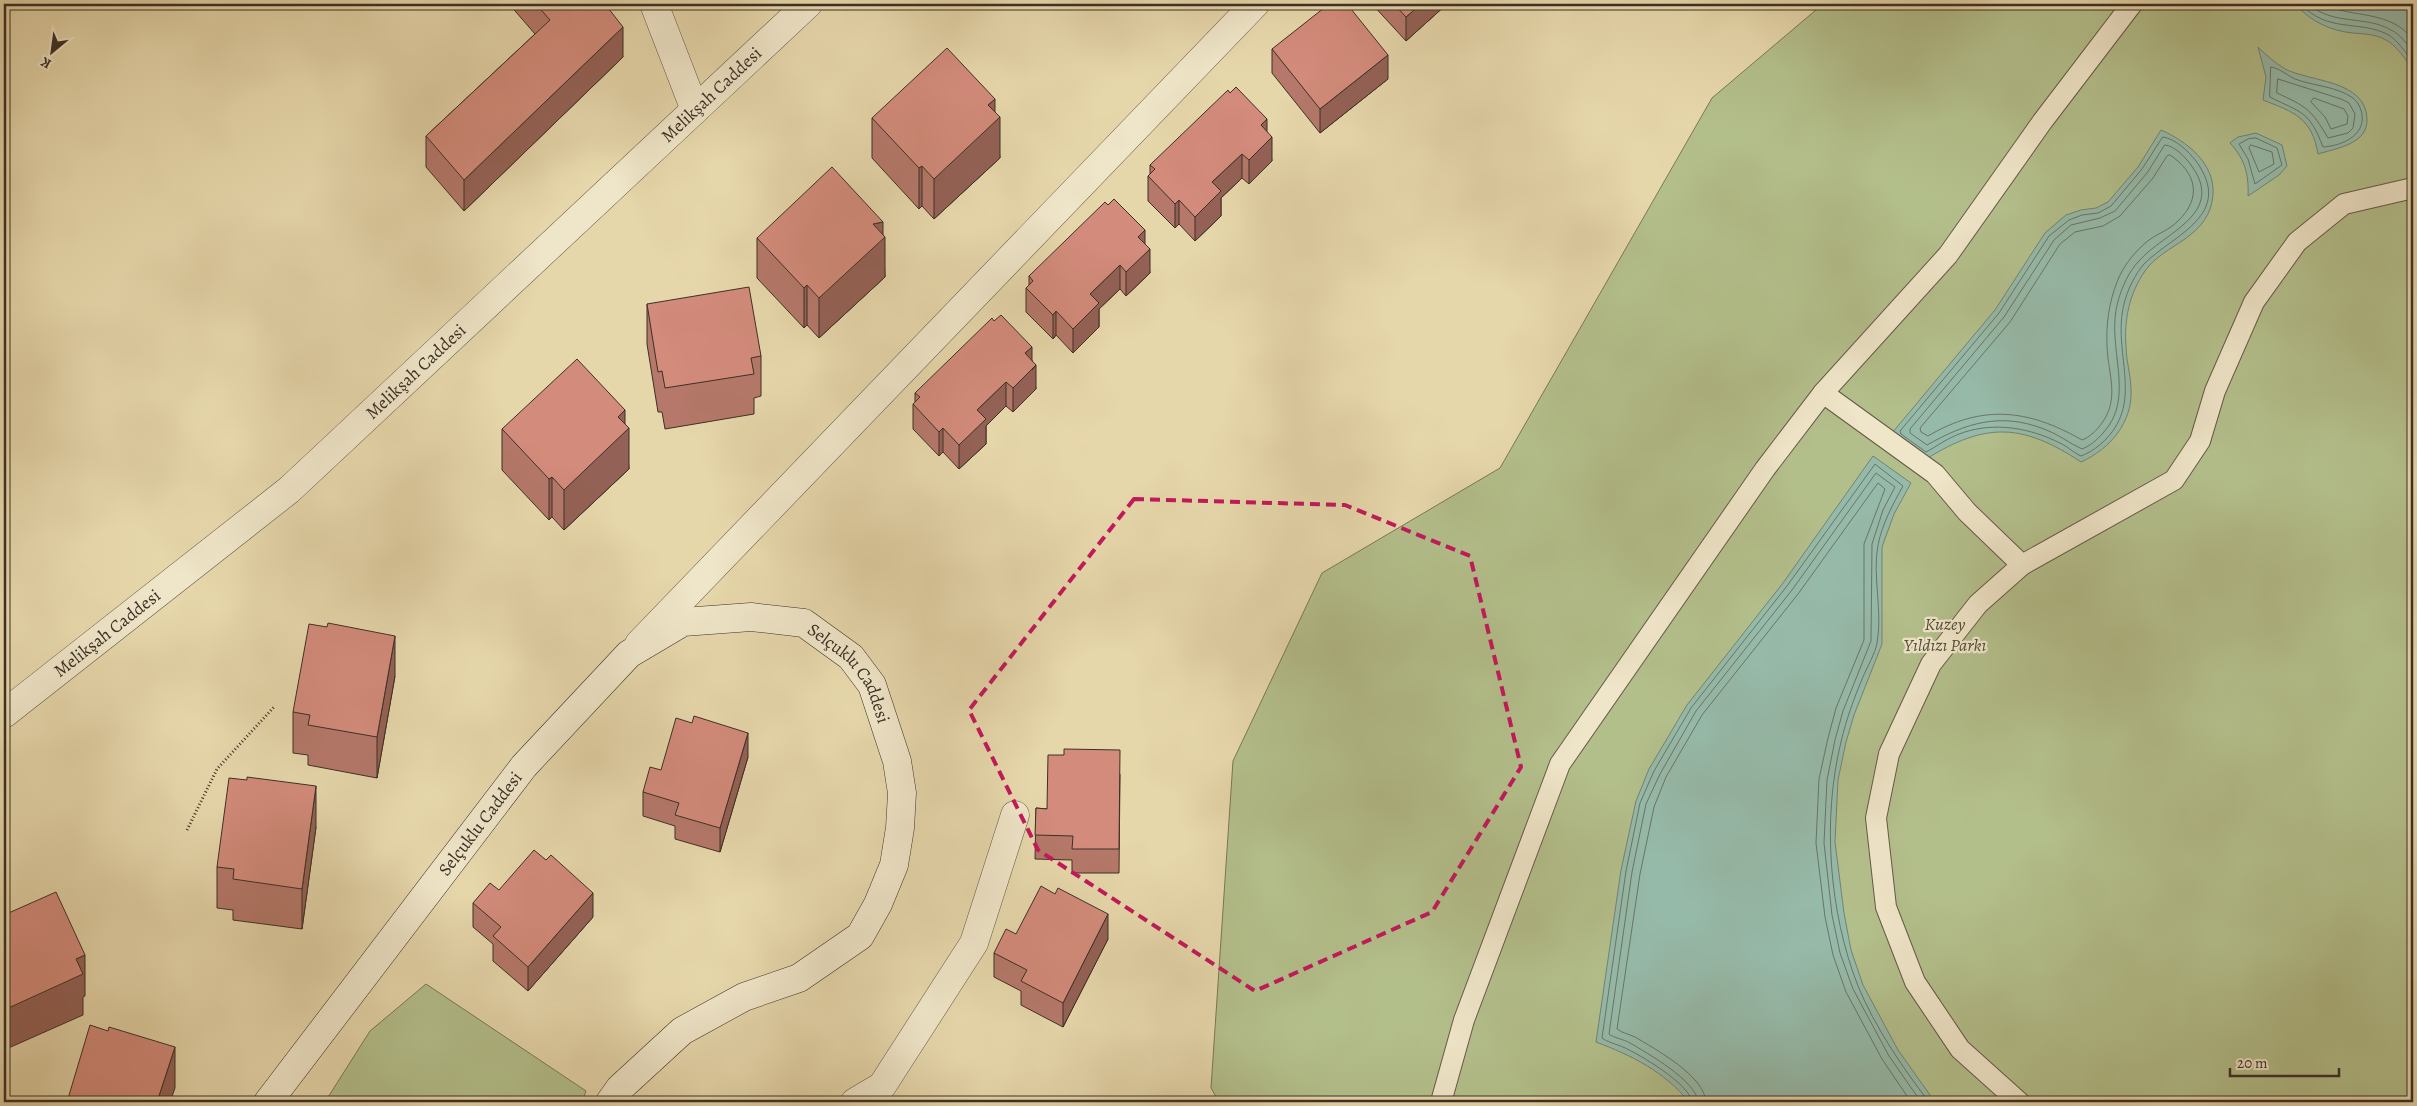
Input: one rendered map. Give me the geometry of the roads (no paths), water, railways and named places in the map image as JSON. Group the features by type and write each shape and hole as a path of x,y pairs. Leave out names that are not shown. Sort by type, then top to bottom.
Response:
{"street":[{"path":"654,4 695,110"},
{"name":"Melikşah Caddesi","path":"4,714 290,490 808,4"},
{"path":"629,654 1255,4"},
{"name":"Selçuklu Caddesi","path":"268,1102 524,766 629,654 683,622 751,617 804,623 851,657 872,685 897,761 902,793 894,866 878,904 860,936 799,978 744,997 682,1031 620,1088 610,1102"},
{"path":"855,1102 882,1086 974,943 1015,815"}],"lane":[{"path":"1441,1102 1464,1020 1560,764 1766,469 1823,393 1948,255 2042,122 2132,4"},
{"path":"2019,1102 1960,1049 1916,982 1886,907 1876,818 1889,754 1932,664 1978,604 2022,565 2174,480 2200,441 2215,391 2254,302 2298,242 2344,204 2413,188"},
{"path":"1823,393 1935,474 1967,512 2022,565"}],"water":[{"path":"2295,4 2413,4 2413,70 2397,49 2384,39 2373,35 2345,32 2321,24"},
{"path":"2258,47 2285,69 2335,84 2347,89 2357,97 2364,106 2367,119 2366,127 2362,134 2350,144 2318,154 2311,132 2300,118 2284,108 2263,100 2266,77"},
{"path":"2161,130 2180,140 2197,154 2209,172 2213,194 2210,209 2204,221 2185,239 2153,261 2145,271 2131,298 2126,327 2126,352 2131,384 2131,401 2124,423 2118,433 2101,450 2081,462 2060,449 2040,440 2022,434 2004,432 1986,433 1967,438 1926,459 1892,433 1995,310 2045,233 2066,215 2096,208 2108,202 2138,167"},
{"path":"2256,133 2282,145 2287,166 2279,175 2248,196 2248,181 2243,161 2230,143 2238,137"},
{"path":"1873,456 1911,483 1894,514 1882,547 1882,644 1854,715 1846,742 1838,780 1835,842 1844,913 1851,950 1863,985 1898,1050 1935,1102 1689,1102 1680,1091 1658,1073 1622,1053 1596,1042 1621,870 1636,801 1649,769 1687,705 1783,583"}],"park label":[{"name":"Kuzey Yıldızı Parkı","path":"1945,634"}]}
